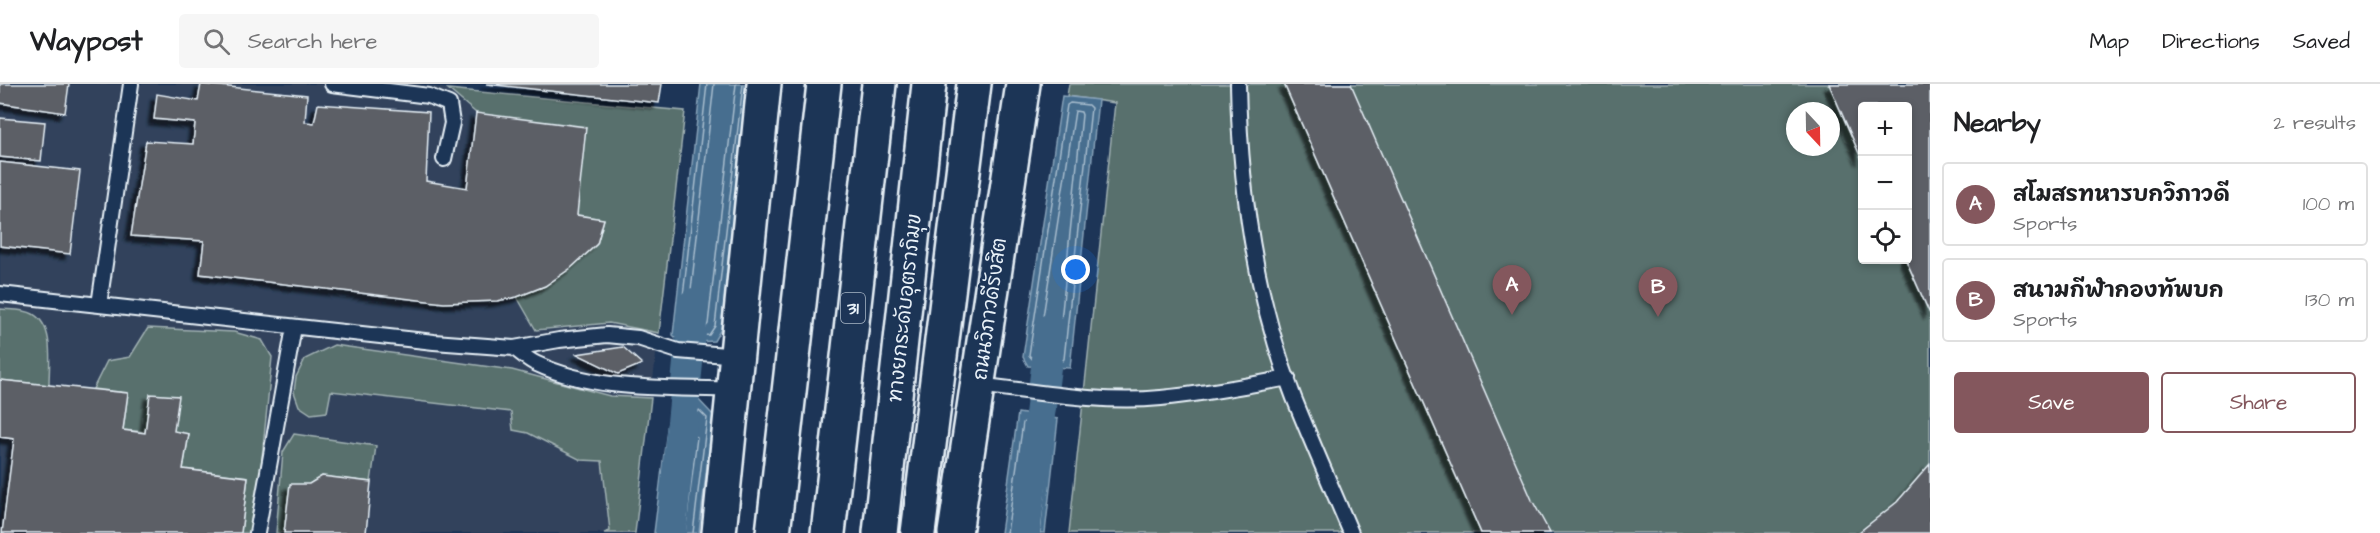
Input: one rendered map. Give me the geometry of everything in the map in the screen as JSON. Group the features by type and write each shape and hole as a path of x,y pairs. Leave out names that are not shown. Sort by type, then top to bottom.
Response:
{"main road":[{"path":"719,533 764,84"},
{"path":"774,533 824,84"},
{"name":"31","path":"828,533 879,84"},
{"name":"ทางยกระดับอุตราภิมุข","path":"880,533 929,84"},
{"name":"ถนนวิภาวดีรังสิต","path":"955,533 1023,84"},
{"path":"918,533 976,93"}],"lane":[{"path":"99,305 131,84"},
{"path":"332,84 429,96 449,104 452,123 444,159"},
{"path":"1238,84 1244,191 1272,328 1287,378 1351,533"},
{"path":"0,294 434,342 514,348 607,335 638,338 678,351 738,356"},
{"path":"257,533 294,327"},
{"path":"514,348 535,363 584,379 618,385 735,390"},
{"path":"978,385 1073,396 1159,398 1222,390 1287,378"}],"shaded area":[{"path":"0,84 414,84 476,93 685,111 635,533 0,533"}],"green space":[{"path":"1069,84 1930,84 1930,533 1069,533 1115,103 1067,96"},
{"path":"448,89 685,111 659,333 609,323 536,330 517,297 545,286 571,268 597,244 604,219 577,215 476,113"},
{"path":"0,309 26,311 33,314 45,327 50,356 49,385 0,380"},
{"path":"148,328 234,332 262,340 272,357 260,478 250,533 241,533 248,477 183,469 189,434 123,430 128,393 93,389 107,361 130,357"},
{"path":"334,345 512,370 610,396 651,398 635,533 604,533 610,531 602,461 581,460 528,433 513,430 511,412 331,391 327,412 311,414 299,406 294,392 296,377 305,359"},
{"path":"294,434 376,446 371,482 322,476 309,484 284,533 276,533 283,452"}],"water":[{"path":"701,84 749,84 721,329 714,341 681,343 673,335"},
{"path":"1062,96 1098,100 1070,368 1028,366 1023,357"},
{"path":"695,396 713,415 699,533 654,533 668,421 686,422"},
{"path":"1018,413 1058,419 1045,533 1001,533"}],"building":[{"path":"0,84 69,84 65,113 0,103"},
{"path":"201,84 307,95 305,122 314,123 318,104 429,112 426,181 467,188 476,113 586,127 577,215 604,219 597,244 571,268 545,286 517,297 497,301 444,303 200,274 204,241 131,236 146,141 193,144 195,123 154,119 157,94 198,101"},
{"path":"486,84 662,84 659,103"},
{"path":"1284,84 1351,84 1532,500 1550,533 1481,533"},
{"path":"1829,84 1930,84 1930,314 1908,264 1912,264 1912,102 1858,102 1858,151 1840,109 1840,102 1837,102"},
{"path":"0,118 45,122 41,161 0,157"},
{"path":"0,162 80,171 70,254 0,246"},
{"path":"623,347 642,364 618,374 577,354"},
{"path":"0,380 128,393 123,430 145,433 150,394 179,396 174,431 189,434 183,469 248,477 241,533 2,533 14,439 0,437"},
{"path":"1930,464 1930,533 1858,533 1897,502"},
{"path":"322,476 371,482 366,533 284,533 290,484 309,484"}],"waterway":[{"path":"671,533 694,303"},
{"path":"1025,533 1051,328"}],"place":[{"name":"สโมสรทหารบกวิภาวดี","path":"1512,315"},
{"name":"สนามกีฬากองทัพบก","path":"1658,317"}]}
